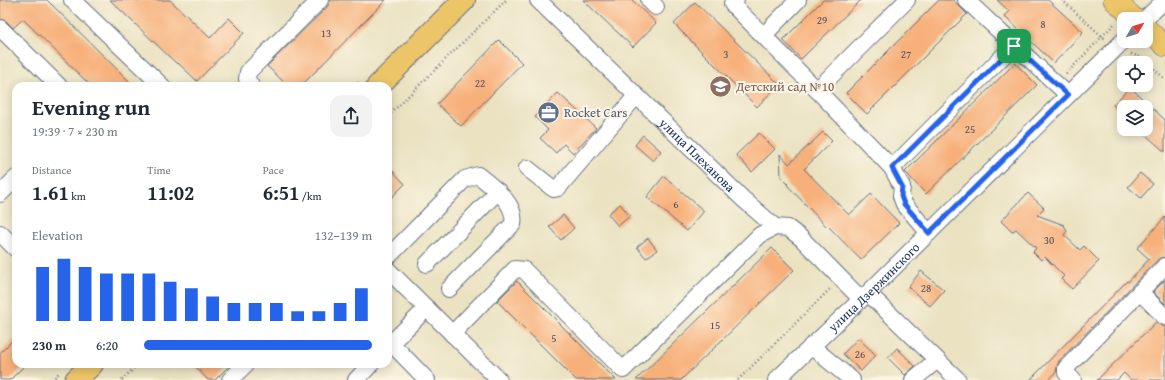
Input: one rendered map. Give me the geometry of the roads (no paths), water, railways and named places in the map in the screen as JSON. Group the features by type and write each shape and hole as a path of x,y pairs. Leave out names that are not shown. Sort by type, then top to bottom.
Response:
{"highway":[{"path":"382,82 464,0"},
{"path":"76,380 88,368"}],"main road":[{"path":"1153,35 1165,46"}],"street":[{"path":"72,0 158,82"},
{"path":"249,82 247,79 248,72 320,0"},
{"name":"улица Плеханова","path":"538,0 743,199 775,227 788,228 801,238 840,279 865,296 937,360 951,378"},
{"path":"736,0 732,4 764,35 892,168 902,187 901,196 904,204 929,233"},
{"path":"764,35 798,0"},
{"path":"817,90 907,0"},
{"path":"966,0 1068,95"},
{"path":"1152,12 1165,0"},
{"path":"0,28 55,82"},
{"path":"892,168 1014,46"},
{"name":"улица Дзержинского","path":"776,380 865,296 1117,47"},
{"path":"527,168 554,189 558,188 636,96"},
{"path":"392,253 465,179 478,175 498,191 510,206 514,218 513,224 449,289"},
{"path":"0,194 12,182"},
{"path":"427,264 498,191"},
{"path":"452,334 515,269 524,270 620,375 760,235 775,227"},
{"path":"0,233 12,245"},
{"path":"1073,380 1066,373 1066,368 1165,266"},
{"path":"392,274 499,380"},
{"path":"1140,292 1165,317"},
{"path":"392,343 427,308"},
{"path":"812,346 852,380"},
{"path":"392,347 427,380"},
{"path":"913,380 937,360"},
{"path":"230,380 242,368"},
{"path":"356,380 367,368"}],"place":[{"name":"Детский сад №10","path":"720,86"},
{"name":"Rocket Cars","path":"548,112"}]}
